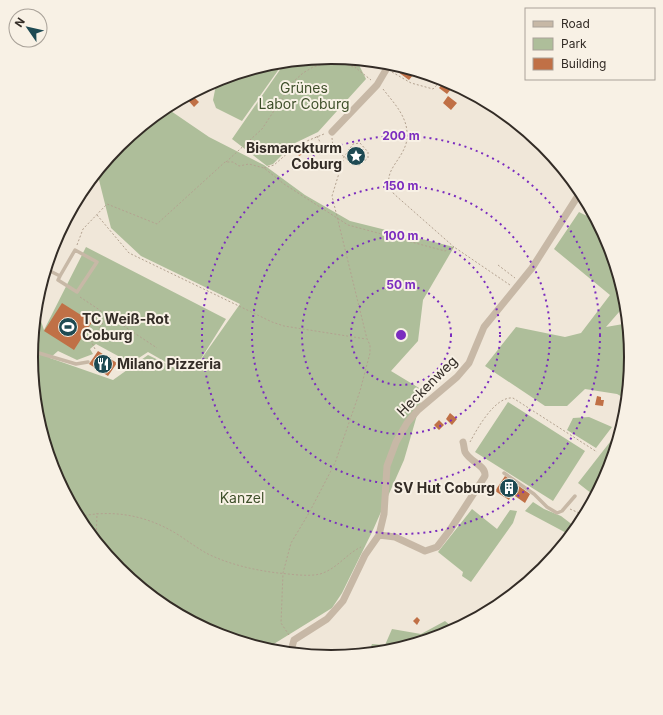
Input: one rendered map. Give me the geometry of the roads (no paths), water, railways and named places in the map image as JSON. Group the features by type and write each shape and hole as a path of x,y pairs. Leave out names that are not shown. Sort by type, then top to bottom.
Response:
{"street":[{"path":"332,132 377,85 386,70"},
{"name":"Heckenweg","path":"292,648 293,642 334,613 343,601 365,555 379,535 384,514 388,466 396,442 407,423 418,410 446,388 469,363 484,327 521,282 577,196"},
{"path":"379,535 395,538 425,551 437,547 450,530 485,476 483,468 466,452 463,442"}],"lane":[{"path":"75,250 97,262 77,292 58,280 60,276 75,250"},
{"path":"51,272 60,276"},
{"path":"38,354 76,364 88,362"},
{"path":"504,473 534,494 554,512 560,513 576,496"}],"place":[{"name":"Bismarckturm Coburg","path":"356,156"},
{"name":"TC Weiß-Rot Coburg","path":"68,327"},
{"name":"Milano Pizzeria","path":"103,364"},
{"name":"SV Hut Coburg","path":"509,488"}],"park label":[{"name":"Grünes Labor Coburg","path":"304,96"},
{"name":"Kanzel","path":"242,498"}]}
